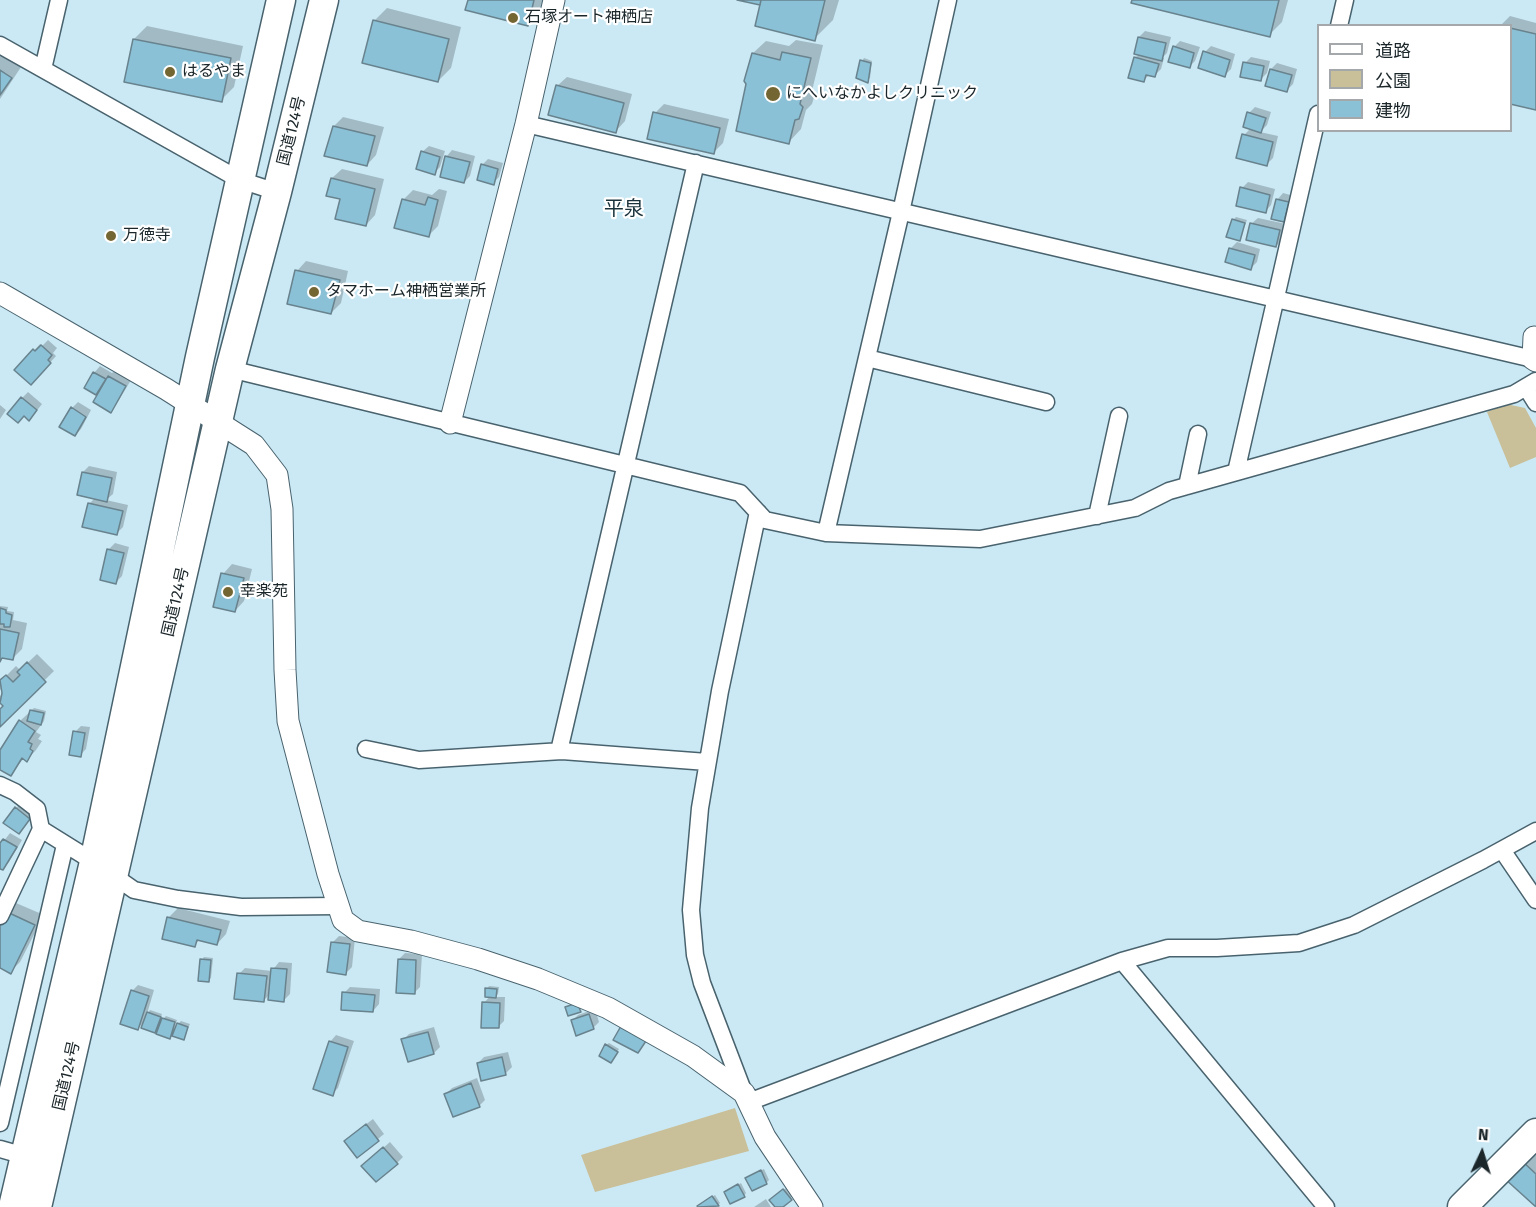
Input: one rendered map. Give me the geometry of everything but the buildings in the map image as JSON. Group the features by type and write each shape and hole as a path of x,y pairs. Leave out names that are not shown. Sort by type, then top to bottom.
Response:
{"highway":[{"name":"国道124号","path":"37,1207 104,869 191,406 280,0"},
{"name":"国道124号","path":"13,1207 12,1153 104,869 324,0"},
{"path":"1462,1207 1536,1132"}],"street":[{"path":"42,69 59,0"},
{"path":"450,423 526,124 554,0"},
{"path":"826,533 902,212 948,0"},
{"path":"1339,24 1345,0"},
{"path":"0,45 240,180 277,192"},
{"path":"1236,472 1317,118"},
{"path":"526,124 1535,360 1535,332"},
{"path":"559,751 696,163"},
{"path":"0,293 166,389 254,445 277,475 282,509 284,647 288,721 337,906 343,920 358,931 411,941 478,959 538,979 608,1008 693,1056 754,1100 1122,961 1168,948 1217,948 1299,942 1354,925 1536,831"},
{"path":"867,358 1046,402"},
{"path":"230,369 741,492 765,520 826,533 980,539 1135,508 1169,491 1514,394 1531,384 1536,403"},
{"path":"1097,516 1119,416"},
{"path":"1187,486 1198,434"},
{"path":"758,512 720,691 700,808 691,910 695,955 702,983 744,1093 765,1137 812,1207"},
{"path":"366,749 419,760 559,751 708,762"},
{"path":"0,785 15,792 37,809 41,829 0,916"},
{"path":"41,829 134,890 178,899 241,907 337,906"},
{"path":"0,1124 65,845"},
{"path":"1502,850 1536,900"},
{"path":"1122,961 1326,1207"}],"green space":[{"path":"1506,404 1525,408 1536,428 1536,457 1510,468 1487,412"},
{"path":"735,1108 749,1151 595,1192 581,1155"}],"place":[{"name":"石塚オート神栖店","path":"513,18"},
{"name":"はるやま","path":"170,72"},
{"name":"にへいなかよしクリニック","path":"773,94"},
{"name":"万徳寺","path":"111,236"},
{"name":"タマホーム神栖営業所","path":"314,292"},
{"name":"幸楽苑","path":"228,592"}],"district":[{"name":"平泉","path":"624,209"}]}
